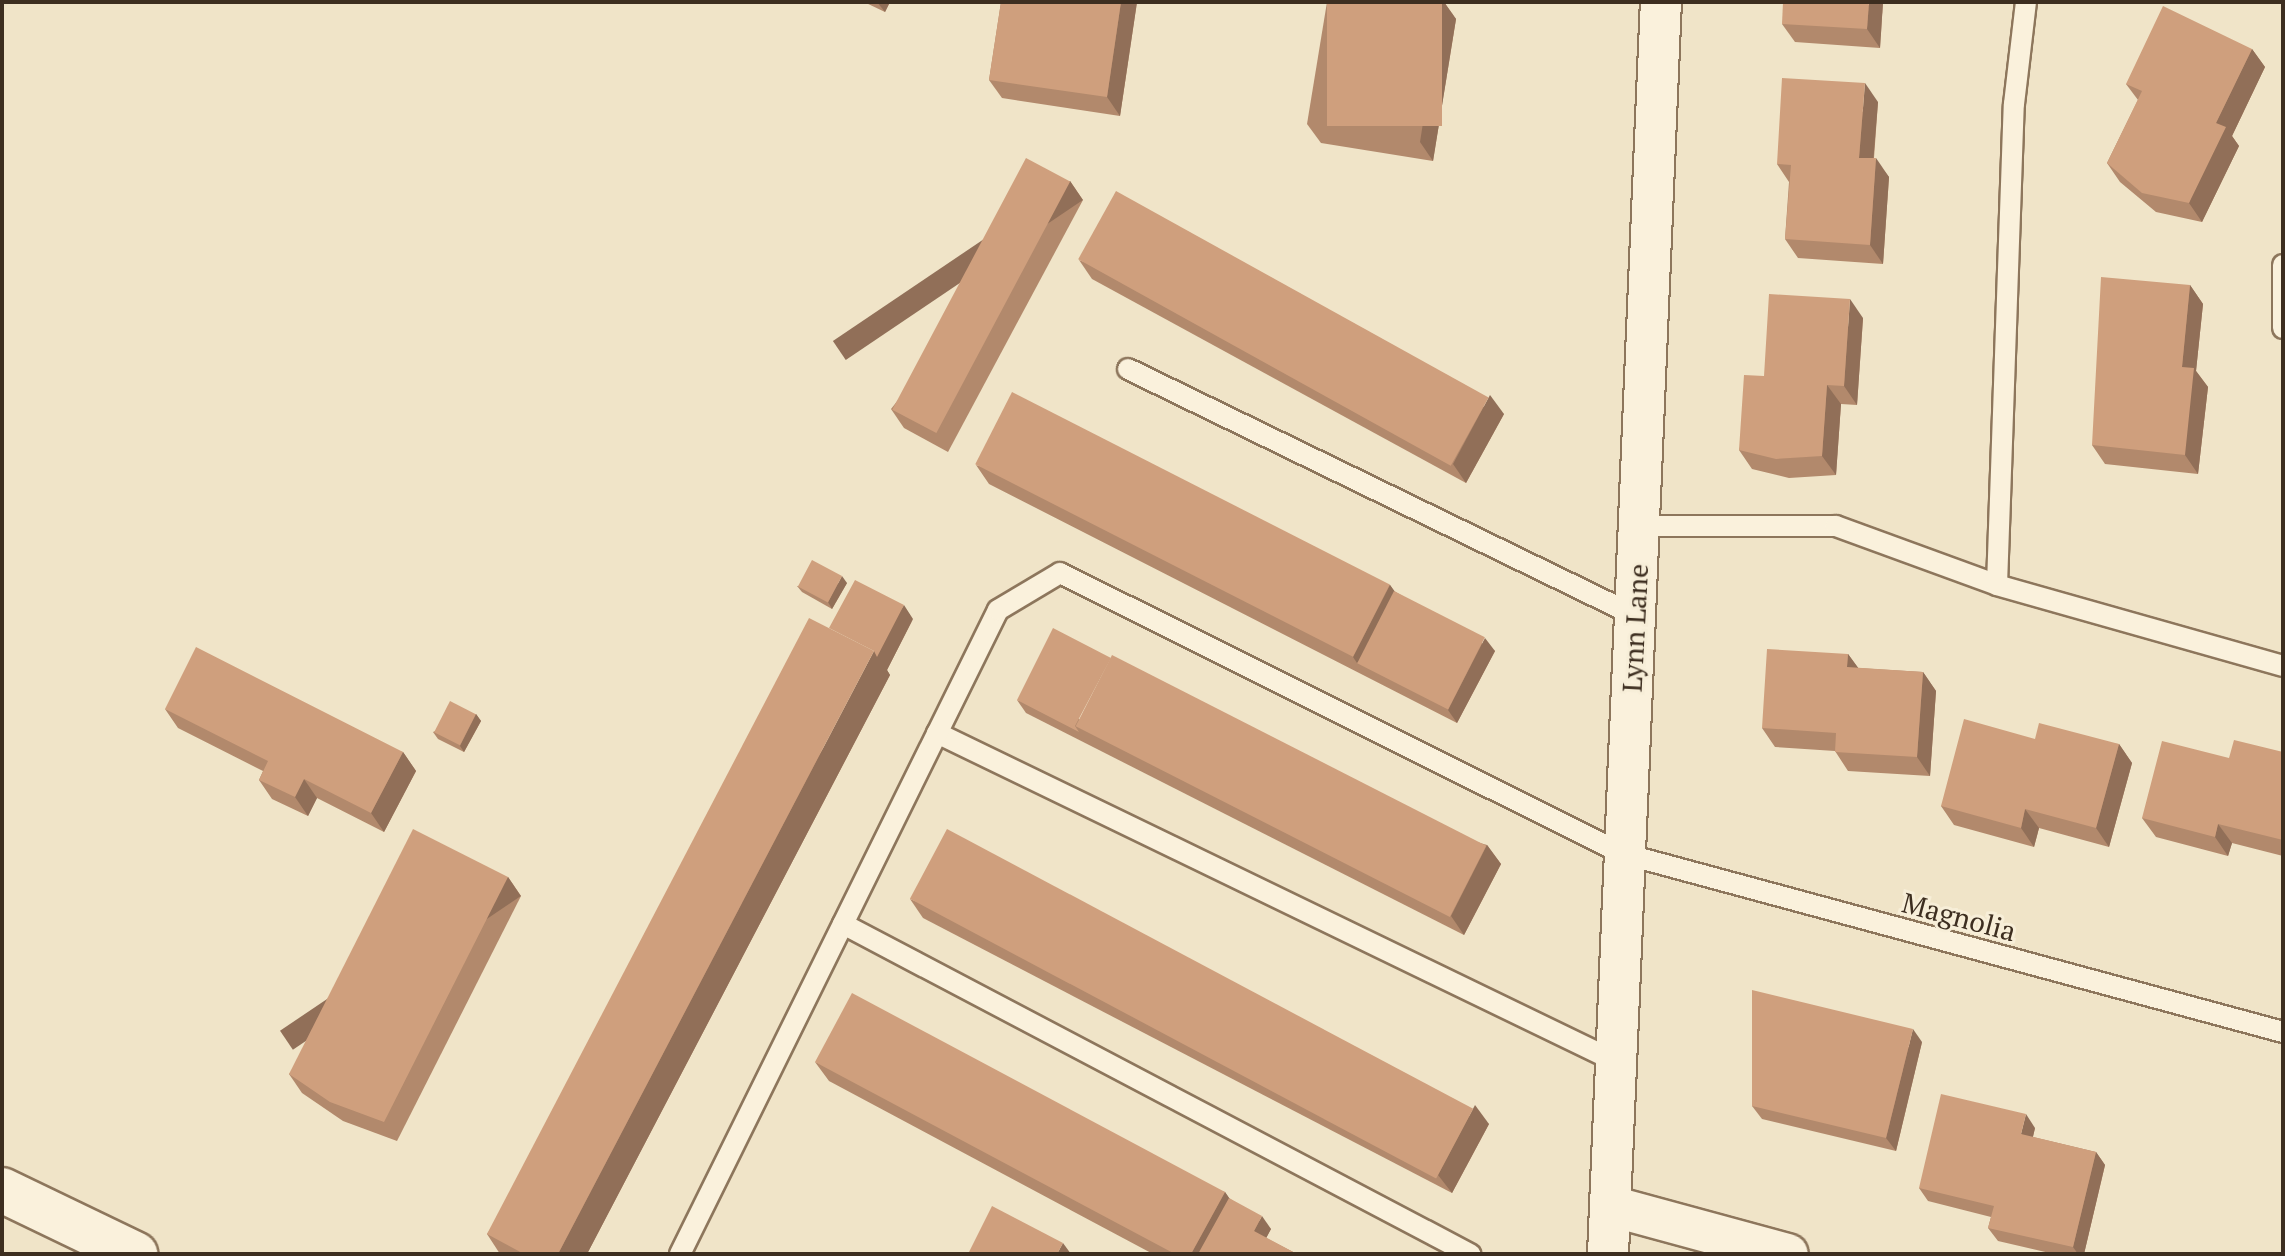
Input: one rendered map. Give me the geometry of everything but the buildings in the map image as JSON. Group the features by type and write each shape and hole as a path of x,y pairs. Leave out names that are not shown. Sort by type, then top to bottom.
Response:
{"main road":[{"path":"2,1190 135,1254"}],"street":[{"name":"Lynn Lane","path":"1608,1254 1621,853 1636,616 1661,2"},
{"path":"1611,1206 1788,1254"}],"lane":[{"path":"1997,585 2014,104 2026,2"},
{"path":"2283,265 2283,328"},
{"path":"1128,369 1636,616"},
{"path":"1640,526 1836,526 1997,585 2283,666"},
{"name":"Magnolia","path":"937,733 998,610 1060,573 1621,853 2283,1032"},
{"path":"680,1254 937,733 1615,1061"},
{"path":"843,924 1470,1254"}]}
